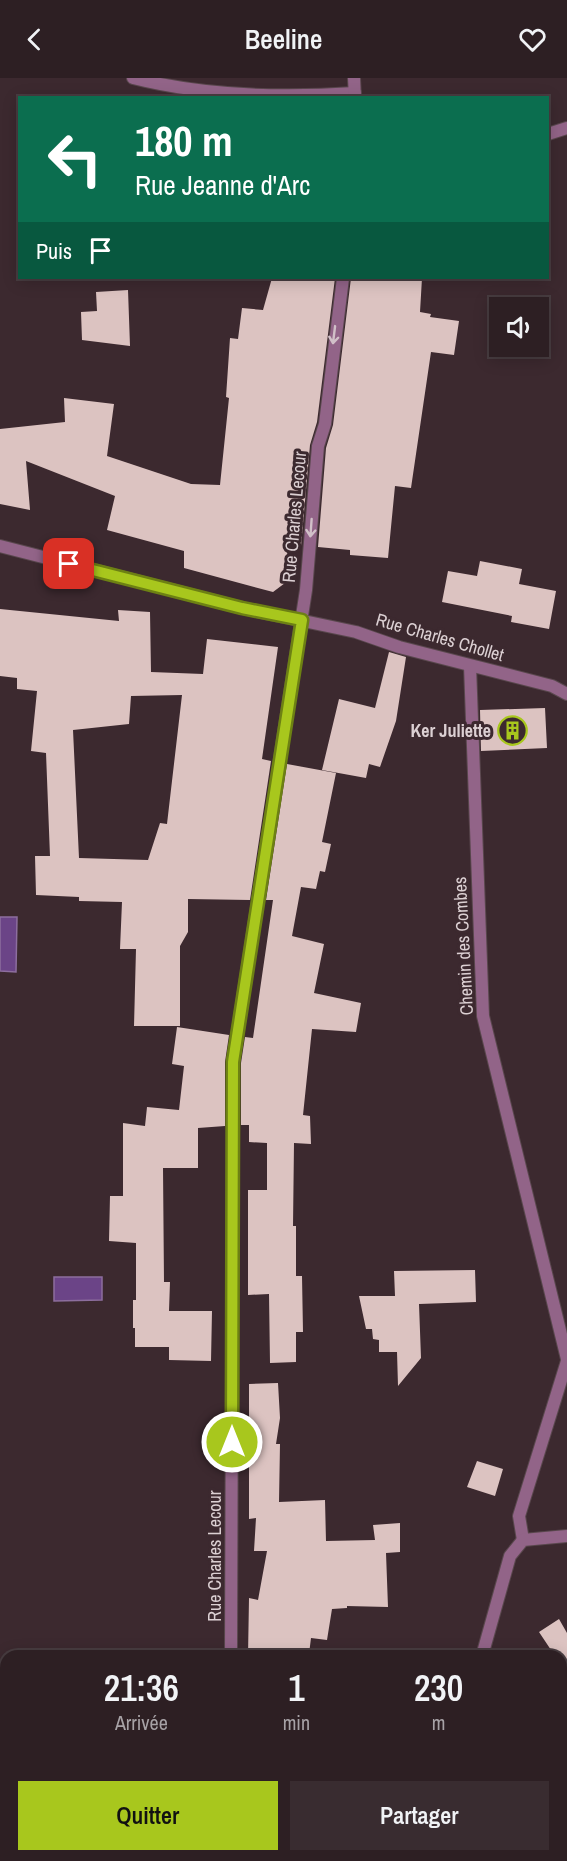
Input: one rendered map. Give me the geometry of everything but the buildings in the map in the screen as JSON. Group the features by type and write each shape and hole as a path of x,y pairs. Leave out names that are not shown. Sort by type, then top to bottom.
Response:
{"street":[{"path":"133,78 201,92 355,95 354,78"},
{"path":"549,134 567,128"},
{"name":"Rue Charles Lecour","path":"231,1650 233,1062 302,620 318,446 324,424 343,279"},
{"name":"Rue Charles Chollet","path":"0,546 242,608 356,632 399,647 552,686 567,694"},
{"name":"Chemin des Combes","path":"470,666 483,1016 567,1360 519,1516 524,1540"},
{"path":"484,1650 510,1556 524,1540 567,1536"}],"shaded area":[{"path":"0,917 17,917 16,972 0,971"},
{"path":"54,1277 102,1277 102,1300 54,1301"}],"place":[{"name":"Ker Juliette","path":"512,730"}],"route":[{"path":"69,564 242,608 302,620 233,1062 232,1442"}]}
